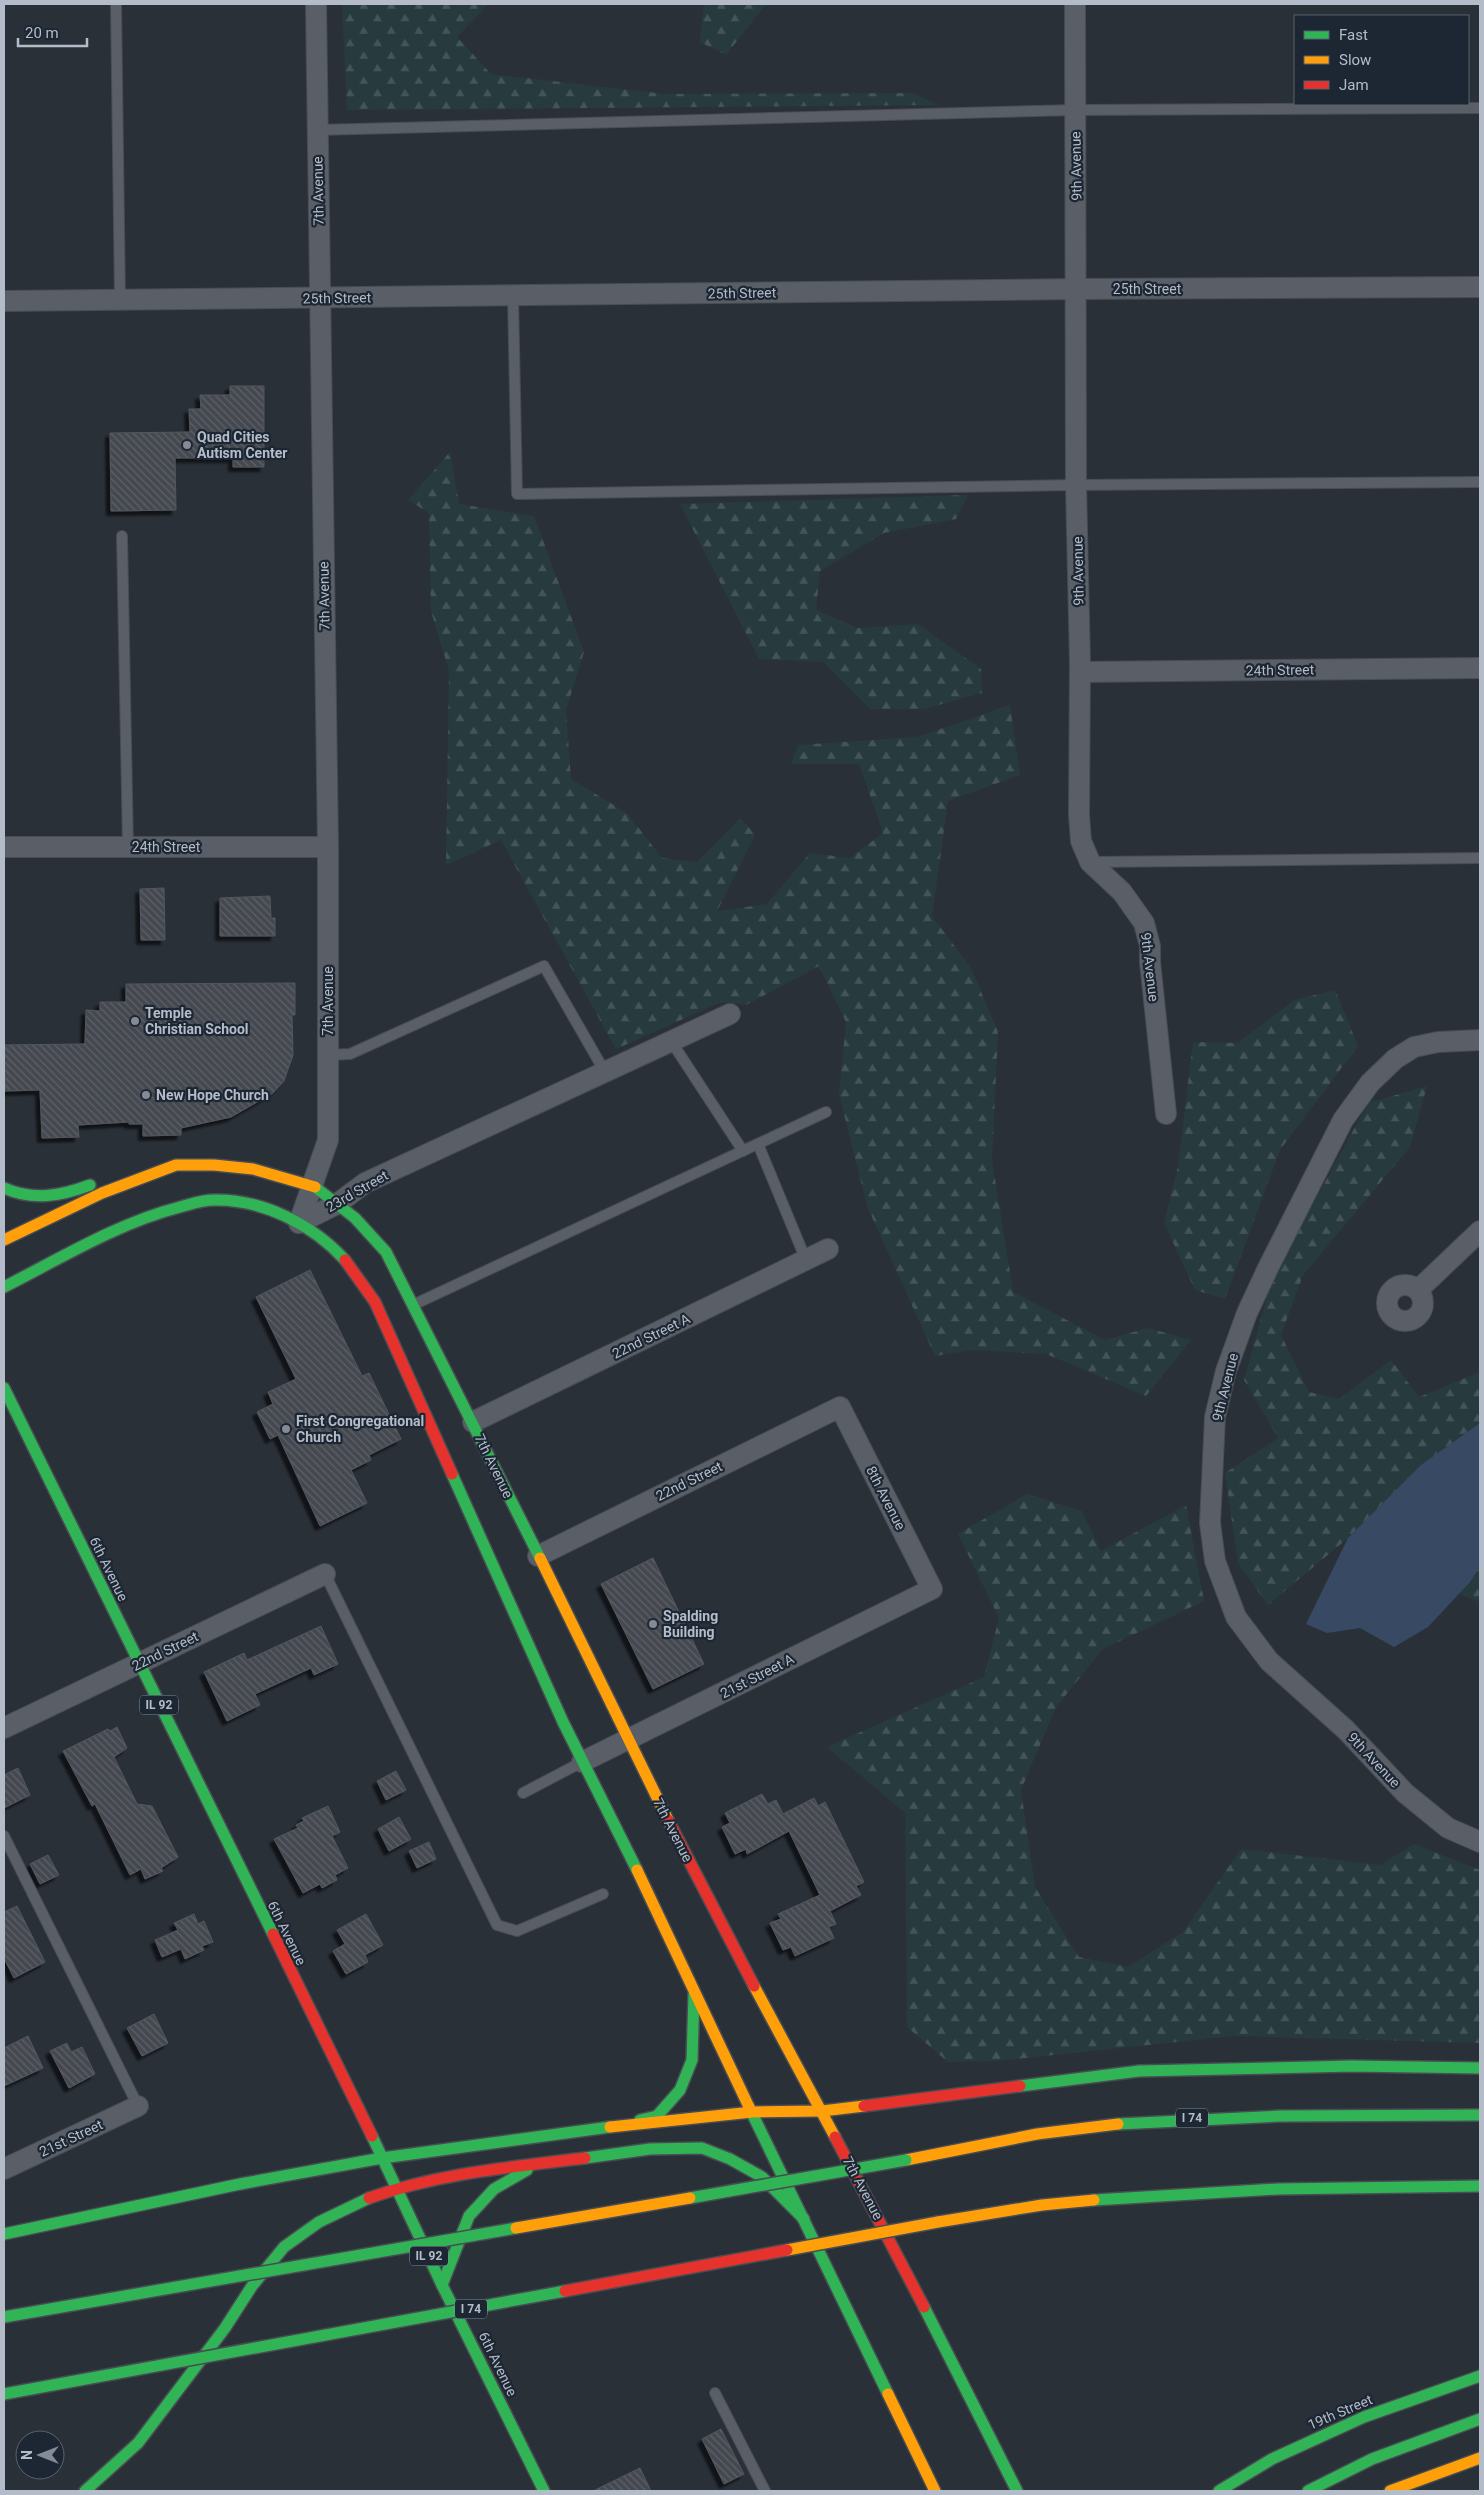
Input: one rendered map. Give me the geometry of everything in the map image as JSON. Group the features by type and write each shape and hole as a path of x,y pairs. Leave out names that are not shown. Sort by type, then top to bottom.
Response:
{"main road":[{"name":"23rd Street","path":"4,1240 102,1193 176,1164 214,1164 253,1169 312,1185"},
{"path":"126,1170 176,1164"},
{"path":"4,1188 33,1198 75,1192 109,1178"},
{"name":"7th Avenue","path":"312,1185 355,1218 386,1252 473,1422 718,1918 882,2223 1017,2491"},
{"path":"4,1287 150,1216 213,1200 251,1204 299,1223 322,1238 352,1268 375,1302 582,1762 620,1832 694,1994 935,2491"},
{"name":"6th Avenue","path":"4,1388 398,2188 442,2285 544,2491"},
{"path":"614,2126 656,2116 680,2090 692,2060 694,1994"},
{"path":"4,2234 240,2184 382,2158 614,2126 752,2112 822,2111 1139,2071 1352,2066 1480,2068"},
{"name":"I 74","path":"4,2317 906,2160 1079,2128 1194,2118 1299,2115 1480,2115"},
{"path":"85,2491 138,2443 225,2328 252,2286 284,2247 318,2222 354,2204 398,2188 455,2175 650,2149 702,2148 730,2158 762,2178 804,2219"},
{"path":"442,2285 469,2216 494,2189 538,2164"},
{"name":"I 74","path":"4,2394 938,2222 1074,2201 1191,2192 1480,2186"},
{"name":"19th Street","path":"1219,2491 1272,2459 1364,2417 1480,2376"},
{"path":"1308,2491 1372,2459 1480,2419"},
{"path":"901,2446 903,2422"},
{"path":"1390,2491 1480,2458"}],"street":[{"name":"7th Avenue","path":"299,1223 328,1140 328,847 316,4"},
{"name":"9th Avenue","path":"1075,4 1076,485 1080,672 1080,841 1090,862 1122,892 1144,923 1150,946 1150,962 1166,1114"},
{"name":"25th Street","path":"4,301 1077,289 1480,287"},
{"name":"24th Street","path":"1080,672 1480,668"},
{"name":"24th Street","path":"4,847 328,847"},
{"name":"23rd Street","path":"299,1223 337,1204 370,1181 730,1014"},
{"name":"9th Avenue","path":"1480,1040 1438,1042 1414,1047 1395,1059 1370,1083 1343,1120 1247,1313 1226,1371 1214,1426 1210,1523 1215,1561 1236,1617 1269,1661 1346,1730 1405,1793 1448,1828 1480,1842"},
{"path":"1418,1290 1480,1231"},
{"name":"22nd Street A","path":"473,1422 828,1249"},
{"name":"22nd Street","path":"538,1556 840,1407"},
{"name":"8th Avenue","path":"840,1407 932,1589"},
{"name":"22nd Street","path":"4,1728 325,1574"},
{"name":"21st Street A","path":"582,1762 932,1589"},
{"name":"21st Street","path":"4,2169 138,2106"}],"lane":[{"path":"116,4 120,300"},
{"path":"317,130 1075,110 1480,108"},
{"path":"513,295 517,494 1076,485 1480,482"},
{"path":"122,536 128,847"},
{"path":"1090,862 1480,858"},
{"path":"328,1055 350,1054 544,966 605,1072"},
{"path":"671,1041 743,1151"},
{"path":"414,1304 826,1112"},
{"path":"758,1144 806,1260"},
{"path":"325,1574 497,1925 517,1931 603,1894"},
{"path":"523,1793 582,1762"},
{"path":"4,1836 138,2106"},
{"path":"715,2393 765,2491"}],"green space":[{"path":"342,4 488,4 457,37 491,74 666,94 914,93 938,105 347,110"},
{"path":"704,4 766,4 726,55 700,42"},
{"path":"450,452 459,504 534,516 584,652 566,710 571,779 627,813 662,858 697,862 741,818 755,835 717,911 767,904 810,853 850,858 883,833 859,764 791,764 798,745 917,737 1010,705 1020,775 948,801 932,916 971,968 998,1032 992,1160 1013,1292 1105,1340 1148,1328 1191,1340 1146,1396 1046,1354 971,1350 935,1356 867,1206 839,1094 846,1022 819,966 746,1005 721,1002 616,1049 501,840 446,865 449,671 431,611 429,513 408,500"},
{"path":"968,495 956,519 884,533 820,571 816,610 858,628 918,624 981,669 982,693 924,709 870,709 823,662 759,659 680,504"},
{"path":"1335,990 1358,1046 1280,1150 1225,1299 1195,1290 1164,1223 1178,1166 1193,1042 1237,1043 1295,1000"},
{"path":"1427,1086 1410,1147 1303,1275 1281,1335 1309,1392 1339,1399 1391,1360 1419,1397 1480,1372 1480,1423 1421,1465 1348,1538 1268,1605 1238,1563 1225,1473 1278,1438 1244,1380 1271,1282 1368,1103"},
{"path":"1027,1494 1082,1511 1101,1551 1186,1505 1204,1601 1103,1649 1056,1707 1021,1790 1035,1887 1079,1957 1128,1967 1183,1932 1241,1849 1380,1865 1414,1844 1480,1870 1480,2043 1233,2036 997,2061 948,2062 907,2027 905,1813 827,1747 984,1677 999,1618 958,1534"},
{"path":"1480,1567 1480,1602 1459,1594"}],"water":[{"path":"1480,1423 1480,1567 1470,1582 1428,1627 1394,1647 1360,1628 1327,1633 1306,1624 1348,1538 1421,1465"}],"building":[{"name":"Quad Cities Autism Center","path":"230,386 264,386 264,467 233,467 233,458 175,458 176,510 111,511 110,433 190,432 189,409 201,409 200,395 230,395"},
{"path":"164,888 165,940 141,940 140,889"},
{"path":"270,896 271,918 275,918 275,936 220,936 220,898"},
{"path":"295,983 295,1015 292,1015 293,1055 284,1081 273,1093 231,1117 181,1128 181,1135 143,1136 143,1124 129,1124 129,1122 78,1125 79,1137 42,1138 40,1090 5,1091 4,1045 85,1044 86,1010 100,1011 100,1002 126,1002 126,984"},
{"path":"310,1270 362,1376 369,1373 401,1439 369,1455 371,1460 351,1470 367,1503 320,1526 278,1435 270,1439 257,1412 273,1404 268,1392 296,1379 256,1297"},
{"name":"Spalding Building","path":"653,1558 704,1664 653,1689 601,1584"},
{"path":"321,1626 338,1664 314,1675 311,1668 255,1694 260,1705 227,1721 204,1672 244,1653 247,1660"},
{"path":"117,1727 127,1748 114,1757 137,1804 152,1806 178,1857 161,1868 163,1871 145,1879 141,1869 130,1875 95,1804 92,1806 63,1751 108,1729 110,1731"},
{"path":"18,1768 30,1795 4,1808 4,1775"},
{"path":"396,1771 406,1790 386,1800 377,1781"},
{"path":"762,1794 768,1804 776,1800 783,1814 814,1798 818,1806 825,1802 864,1882 856,1886 861,1895 830,1911 836,1924 829,1927 834,1938 795,1956 791,1947 783,1950 770,1923 781,1919 778,1914 820,1895 789,1831 747,1854 746,1849 735,1854 722,1827 730,1823 725,1813"},
{"path":"328,1806 340,1832 332,1836 348,1868 335,1875 337,1880 322,1888 320,1884 303,1893 274,1839 298,1828 296,1825 304,1821 302,1818"},
{"path":"399,1817 411,1839 389,1851 378,1829"},
{"path":"429,1842 436,1859 417,1868 409,1851"},
{"path":"48,1855 59,1875 40,1884 30,1864"},
{"path":"17,1906 45,1962 14,1978 4,1958 4,1912"},
{"path":"194,1914 198,1924 204,1921 213,1942 202,1946 204,1950 185,1959 181,1949 162,1957 155,1940 178,1930 174,1923"},
{"path":"366,1914 383,1945 365,1955 368,1962 346,1974 333,1951 345,1944 337,1930"},
{"path":"154,2014 168,2043 142,2056 127,2028"},
{"path":"28,2036 43,2068 4,2086 4,2048"},
{"path":"67,2043 71,2052 82,2047 95,2074 69,2088 50,2051"},
{"path":"721,2429 744,2474 724,2484 702,2439"},
{"path":"640,2468 651,2491 593,2491"}],"traffic: fast":[{"path":"4,1188 36,1196 68,1192 90,1185"},
{"path":"315,1187 355,1218 386,1252 540,1558"},
{"path":"4,1287 90,1242 134,1222 197,1202 210,1200 250,1204 285,1216 317,1235 345,1260"},
{"path":"4,1388 273,1934"},
{"path":"452,1474 563,1722 637,1870"},
{"path":"640,2120 657,2116 680,2090 692,2060 694,1994"},
{"path":"1020,2086 1139,2071 1352,2066 1480,2068"},
{"path":"749,2107 888,2394"},
{"path":"1118,2124 1280,2116 1480,2115"},
{"path":"4,2234 240,2184 382,2158 610,2127"},
{"path":"372,2136 442,2285 544,2491"},
{"path":"585,2158 650,2149 702,2148 730,2159 762,2177 804,2219"},
{"path":"690,2198 906,2160"},
{"path":"442,2285 469,2216 494,2189 527,2170"},
{"path":"1094,2200 1278,2189 1480,2186"},
{"path":"85,2491 138,2443 225,2328 252,2286 284,2247 319,2222 369,2198"},
{"path":"4,2317 516,2228"},
{"path":"4,2394 565,2291"},
{"path":"924,2307 1017,2491"},
{"path":"1219,2491 1272,2459 1364,2417 1480,2376"},
{"path":"1308,2491 1372,2459 1480,2419"}],"traffic: slow":[{"path":"4,1240 102,1193 176,1165 214,1165 253,1169 315,1187"},
{"path":"540,1558 668,1820"},
{"path":"637,1870 749,2107"},
{"path":"754,1986 835,2137"},
{"path":"610,2127 752,2112 822,2111 864,2106"},
{"path":"906,2160 1037,2134 1118,2124"},
{"path":"516,2228 690,2198"},
{"path":"938,2222 1042,2205 1094,2200"},
{"path":"787,2250 938,2222"},
{"path":"888,2394 935,2491"},
{"path":"1390,2491 1480,2458"}],"traffic: jam":[{"path":"345,1260 375,1302 452,1474"},
{"path":"668,1820 754,1986"},
{"path":"273,1934 372,2136"},
{"path":"864,2106 1020,2086"},
{"path":"835,2137 924,2307"},
{"path":"369,2198 422,2182 503,2168 585,2158"},
{"path":"565,2291 787,2250"}],"place":[{"name":"Quad Cities Autism Center","path":"187,445"},
{"name":"Temple Christian School","path":"135,1021"},
{"name":"New Hope Church","path":"146,1095"},
{"name":"First Congregational Church","path":"286,1429"},
{"name":"Spalding Building","path":"653,1624"}]}
